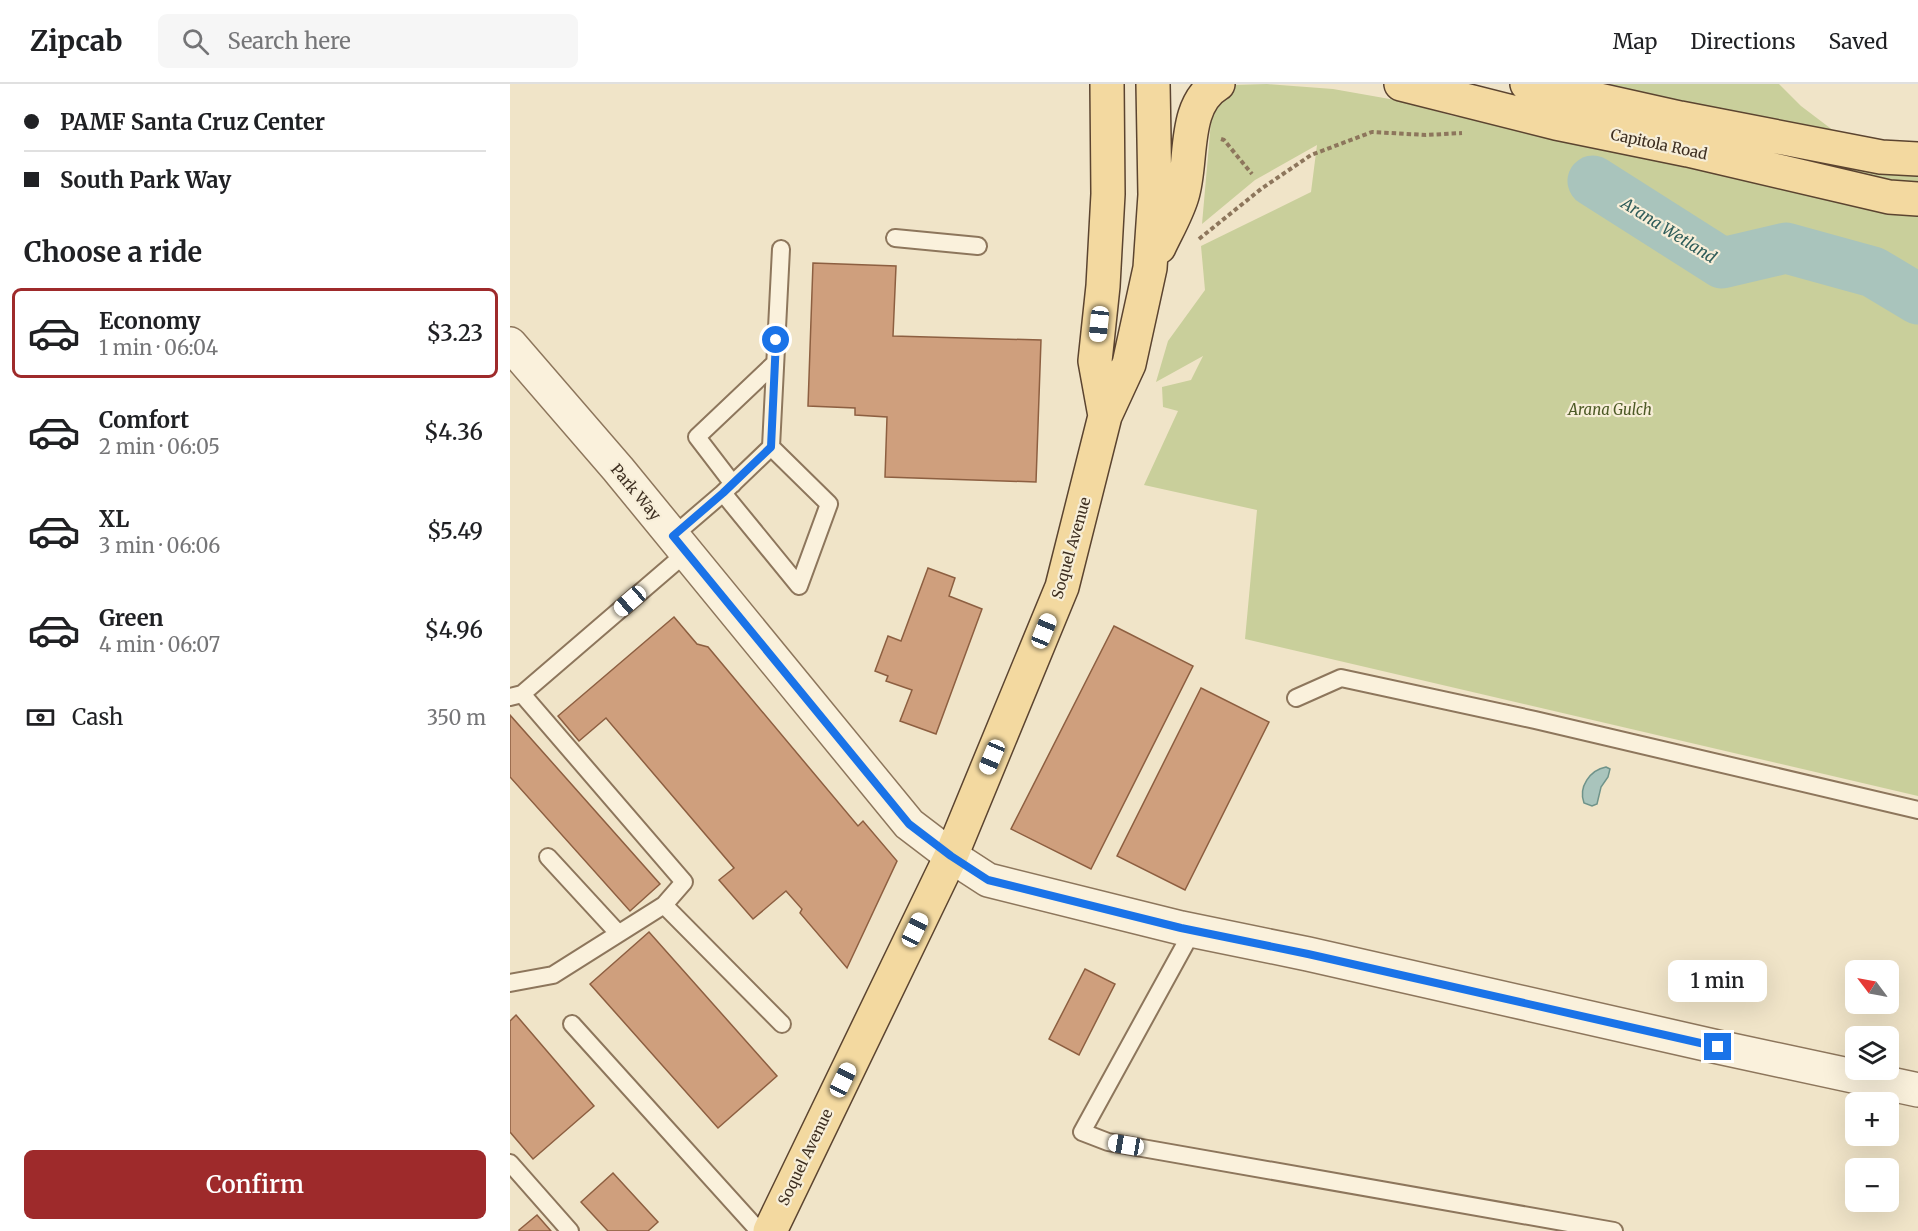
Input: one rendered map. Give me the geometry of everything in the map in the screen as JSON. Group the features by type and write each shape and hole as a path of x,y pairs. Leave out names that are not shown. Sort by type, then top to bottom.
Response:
{"main road":[{"name":"Soquel Avenue","path":"1105,416 1095,361 1103,286 1108,194 1107,84"},
{"name":"Soquel Avenue","path":"770,1231 951,856 1062,587 1105,416 1129,364 1150,268 1155,195 1153,84"},
{"path":"1150,268 1182,195 1197,107 1211,88 1218,84"},
{"name":"Capitola Road","path":"1401,84 1556,123 1688,150 1889,197 1918,199"},
{"name":"Capitola Road","path":"1527,84 1680,118 1870,155 1918,159"}],"street":[{"name":"Park Way","path":"510,344 679,544 909,824 951,856 988,880 1193,930 1918,1090"}],"lane":[{"path":"895,238 978,246"},
{"path":"510,983 553,975 664,905 684,882 516,695 679,544 728,489 771,447 781,249"},
{"path":"771,447 829,504 800,586 728,489 697,437 775,363"},
{"path":"1296,698 1341,678 1535,720 1918,810"},
{"path":"548,857 618,933"},
{"path":"664,905 782,1024"},
{"path":"1193,930 1082,1132 1108,1142 1614,1231"},
{"path":"572,1024 759,1231"},
{"path":"510,1163 570,1231"}],"path":[{"path":"1192,244 1261,189 1311,155 1372,132 1426,135 1469,132"},
{"path":"1214,137 1224,140 1252,174"}],"green space":[{"name":"Arana Gulch","path":"1267,84 1333,89 1401,101 1453,116 1496,122 1525,84 1779,84 1801,106 1859,150 1918,172 1918,796 1245,639 1257,510 1144,485 1178,411 1163,407 1162,387 1191,380 1203,356 1156,382 1168,341 1205,290 1201,246 1311,192 1317,145 1255,180 1202,224 1212,110 1233,85"}],"water":[{"path":"1606,767 1610,769 1601,787 1597,804 1592,806 1584,803 1584,785 1590,775"}],"building":[{"path":"813,263 896,266 893,336 1041,340 1036,482 885,477 887,417 855,415 855,408 808,406"},
{"path":"928,568 955,578 949,596 982,609 936,734 900,721 912,690 886,681 888,676 875,671 888,636 901,641"},
{"path":"674,617 697,644 708,647 858,826 863,821 897,861 847,968 800,913 802,909 786,891 753,919 719,880 734,868 606,718 579,741 558,716"},
{"path":"1114,626 1193,666 1091,869 1011,829"},
{"path":"1201,688 1269,722 1185,890 1117,856"},
{"path":"510,715 660,884 630,911 510,777"},
{"path":"649,932 777,1076 718,1128 590,984"},
{"path":"1085,969 1115,984 1079,1055 1049,1039"},
{"path":"516,1015 594,1106 533,1159 510,1132 510,1021"},
{"path":"613,1173 658,1222 648,1231 608,1231 581,1202"},
{"path":"537,1215 551,1231 519,1231 519,1230"}],"waterway":[{"name":"Arana Wetland","path":"1593,181 1722,263 1786,248 1873,272 1918,299"}],"route":[{"path":"776,340 771,447 673,536 909,824 951,856 988,880 1181,928 1308,954 1718,1047"}]}
